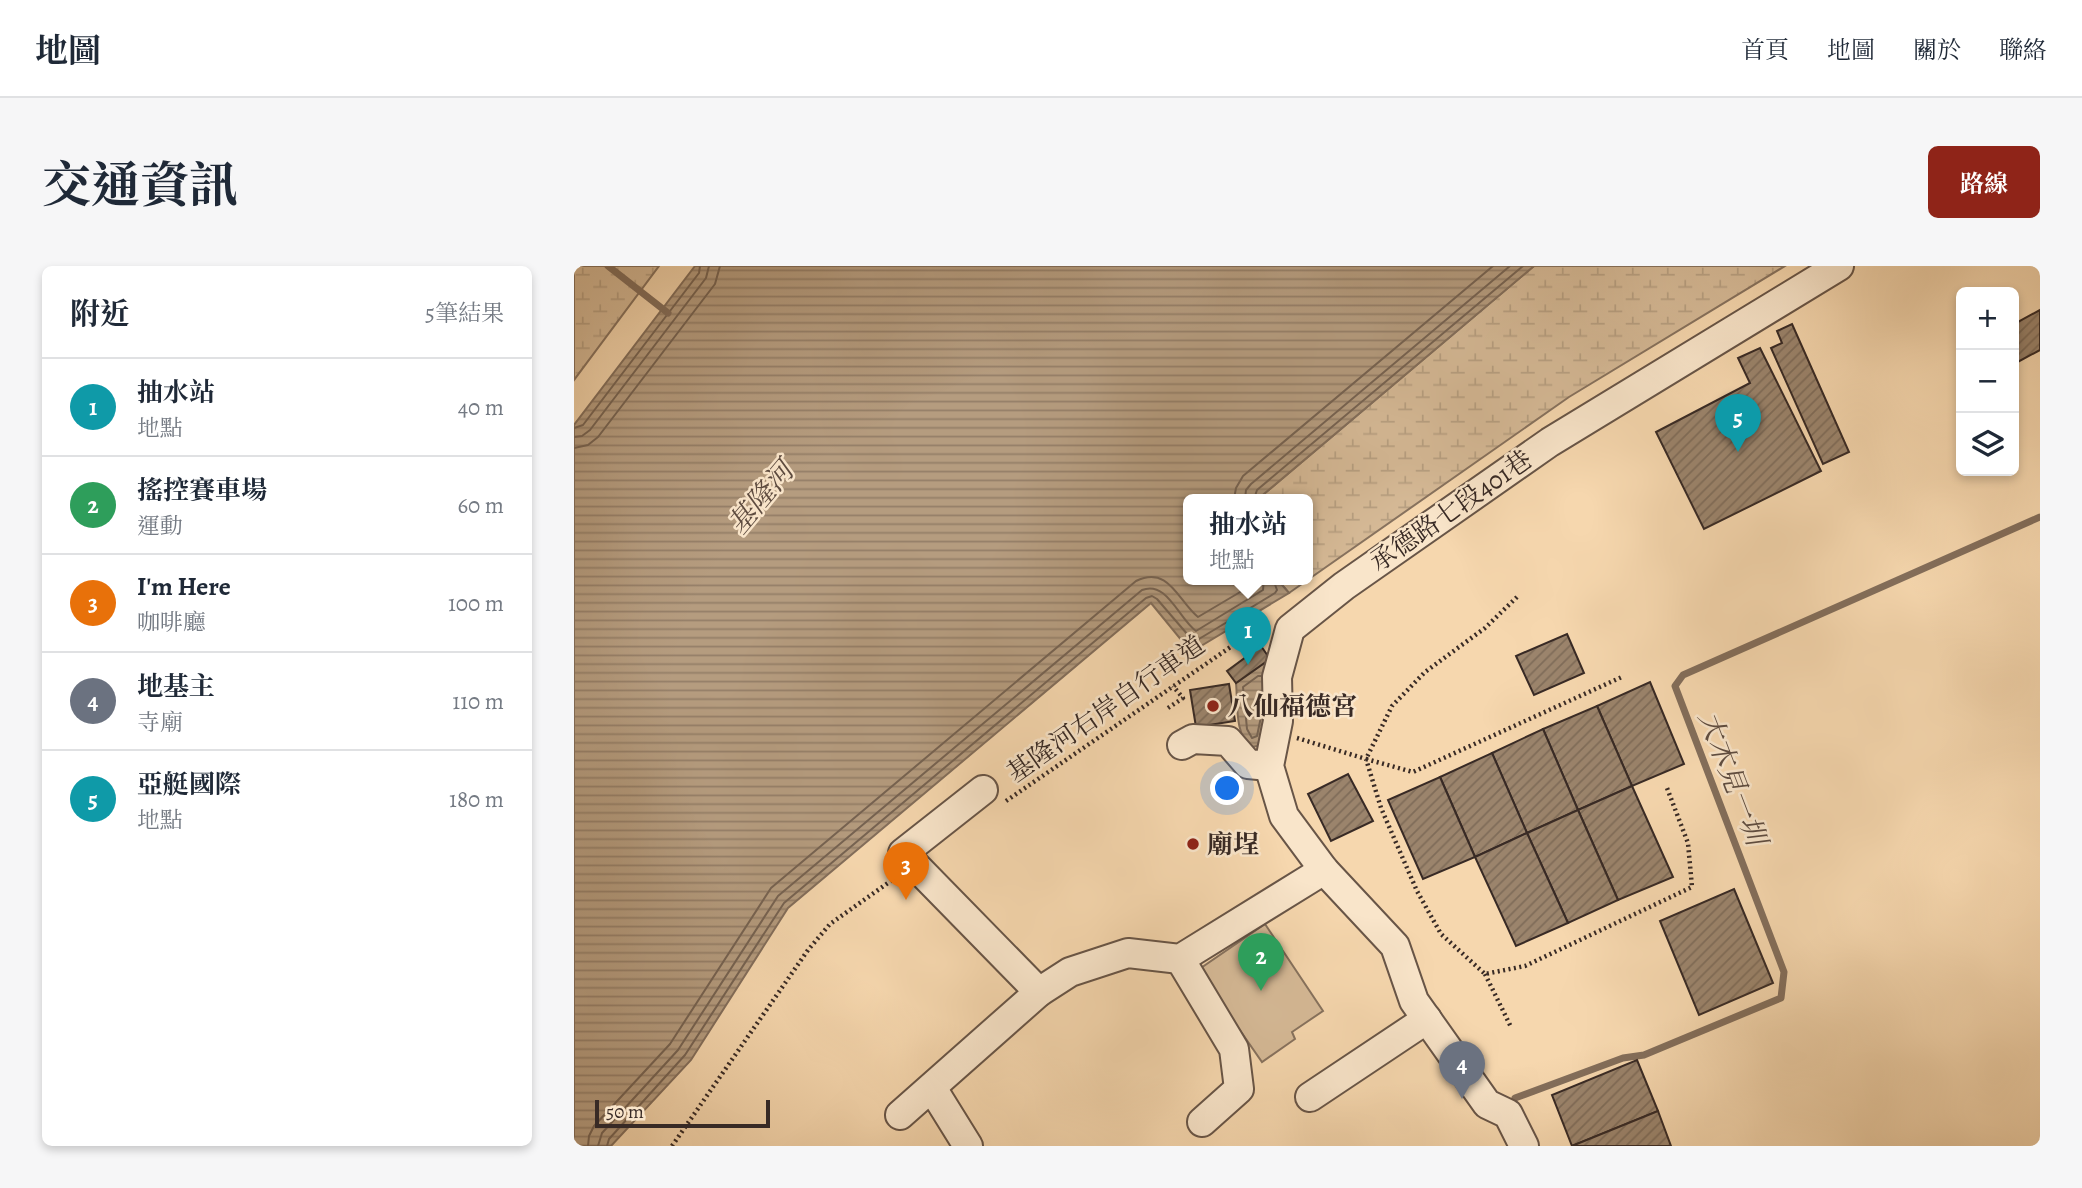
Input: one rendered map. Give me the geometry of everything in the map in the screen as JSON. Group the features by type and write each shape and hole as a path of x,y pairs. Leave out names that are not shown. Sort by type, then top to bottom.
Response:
{"street":[{"name":"承德路七段401巷","path":"1524,1146 1508,1114 1488,1104 1414,1001 1395,946 1324,870 1284,816 1269,766 1278,721 1277,677 1290,629 1344,586 1550,442 1839,266"},
{"path":"1182,745 1193,739 1228,741 1248,764 1269,766"},
{"path":"993,797 903,853 1039,992"},
{"path":"901,1115 1039,992 1070,972 1128,953 1180,959 1324,870"},
{"path":"1180,959 1234,1049 1238,1076 1239,1089 1202,1122"},
{"path":"1310,1097 1427,1018"},
{"path":"932,1088 968,1146"}],"path":[{"path":"1511,1027 1485,974 1441,934 1417,891 1381,808 1366,758 1392,706 1425,672 1485,628 1517,597"},
{"name":"基隆河右岸自行車道","path":"993,797 1173,686 1275,616"},
{"path":"1276,732 1413,772 1624,676"},
{"path":"1168,708 1183,698 1173,686"},
{"path":"1485,974 1525,966 1692,887 1688,843 1667,788"},
{"path":"672,1146 808,950 830,924 913,866"}],"green space":[{"path":"574,266 659,266 574,380"},
{"path":"1534,266 1785,266 1569,397 1313,576 1313,494 1264,494"},
{"path":"1282,585 1300,585 1289,593"},
{"path":"1265,924 1323,1011 1292,1032 1295,1039 1262,1062 1198,970"}],"water":[{"name":"基隆河","path":"695,266 1534,266 1264,494 1183,494 1183,585 1282,585 1289,593 1191,652 1151,603 788,908 691,1060 611,1146 574,1146 574,425"},
{"path":"1270,659 1263,739 1257,746 1252,747 1246,742 1240,727 1236,683"}],"building":[{"path":"2040,310 2040,350 2019,361 2019,350 2019,321"},
{"path":"1792,324 1849,452 1823,464 1771,348 1782,343 1777,331"},
{"path":"1760,348 1821,471 1704,529 1656,432 1750,383 1738,358"},
{"path":"1567,634 1584,673 1534,695 1516,656"},
{"path":"1261,646 1270,659 1236,683 1227,671"},
{"path":"1650,682 1684,764 1632,786 1597,706"},
{"name":"八仙福德宮","path":"1229,684 1235,721 1196,727 1190,690"},
{"path":"1597,706 1632,786 1578,810 1543,729"},
{"path":"1543,729 1578,810 1527,833 1492,753"},
{"path":"1492,753 1527,833 1475,857 1440,777"},
{"path":"1348,774 1373,821 1331,841 1308,794"},
{"path":"1440,777 1475,857 1423,879 1388,800"},
{"path":"1632,786 1673,877 1618,900 1578,810"},
{"path":"1578,810 1618,900 1568,923 1527,833"},
{"path":"1527,833 1568,923 1516,946 1475,857"},
{"path":"1734,889 1773,983 1699,1015 1660,921"},
{"path":"1637,1060 1658,1111 1572,1146 1552,1095"},
{"path":"1658,1111 1671,1146 1572,1146"}],"waterway":[{"path":"608,266 668,313"},
{"name":"大木見一圳","path":"1515,1098 1623,1058 1644,1055 1781,998 1784,972 1675,686 1683,675 2040,517"}],"place":[{"name":"亞艇國際","path":"1738,452"},
{"name":"抽水站","path":"1248,665"},
{"name":"八仙福德宮","path":"1213,706"},
{"name":"廟埕","path":"1193,844"},
{"name":"I'm Here","path":"906,900"},
{"name":"搖控賽車場","path":"1261,991"},
{"name":"地基主","path":"1462,1099"}]}
